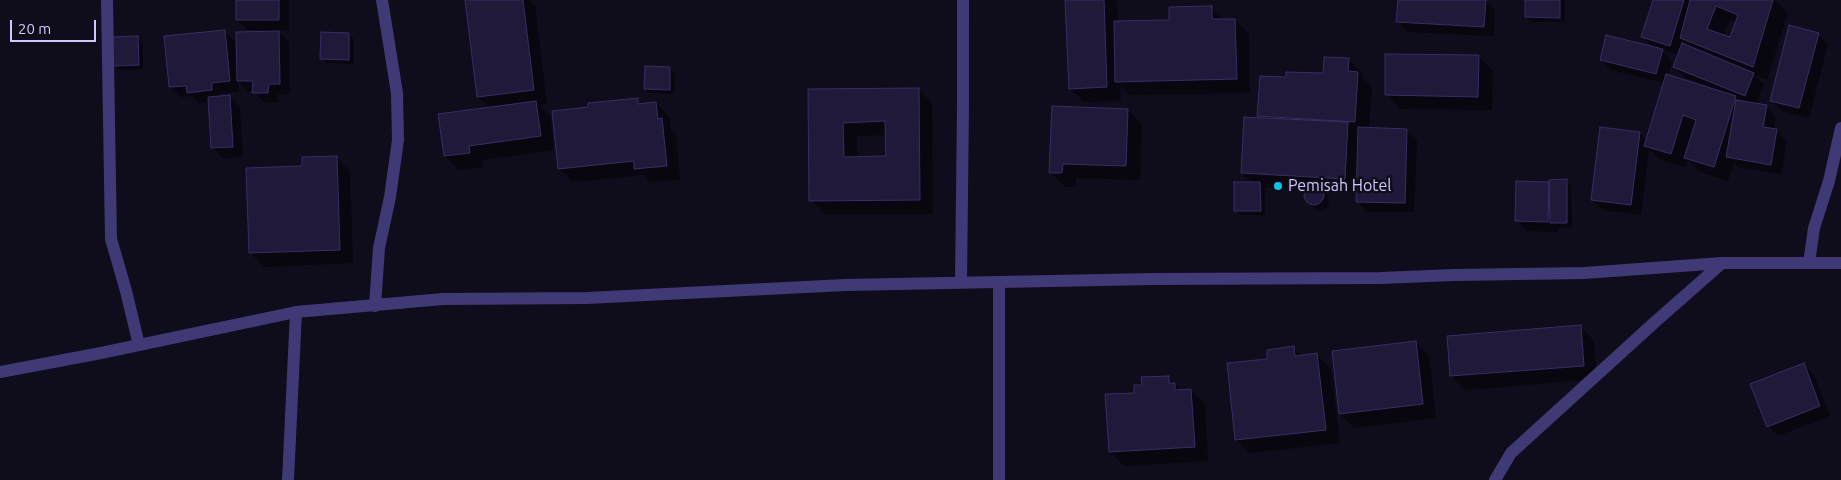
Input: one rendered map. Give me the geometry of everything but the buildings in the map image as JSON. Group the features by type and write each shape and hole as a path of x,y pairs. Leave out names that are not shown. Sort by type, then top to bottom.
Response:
{"street":[{"path":"107,0 111,239 139,345"},
{"path":"374,306 379,248 390,197 398,140 397,93 382,0"},
{"path":"961,282 963,0"},
{"path":"1809,263 1814,228 1829,181 1841,128"},
{"path":"0,372 296,312 443,299 587,298 845,285 961,282 1381,278 1584,273 1722,263 1841,263"},
{"path":"1495,480 1512,453 1722,263"},
{"path":"999,282 999,480"},
{"path":"288,480 296,312"}],"place":[{"name":"Pemisah Hotel","path":"1278,186"}]}
